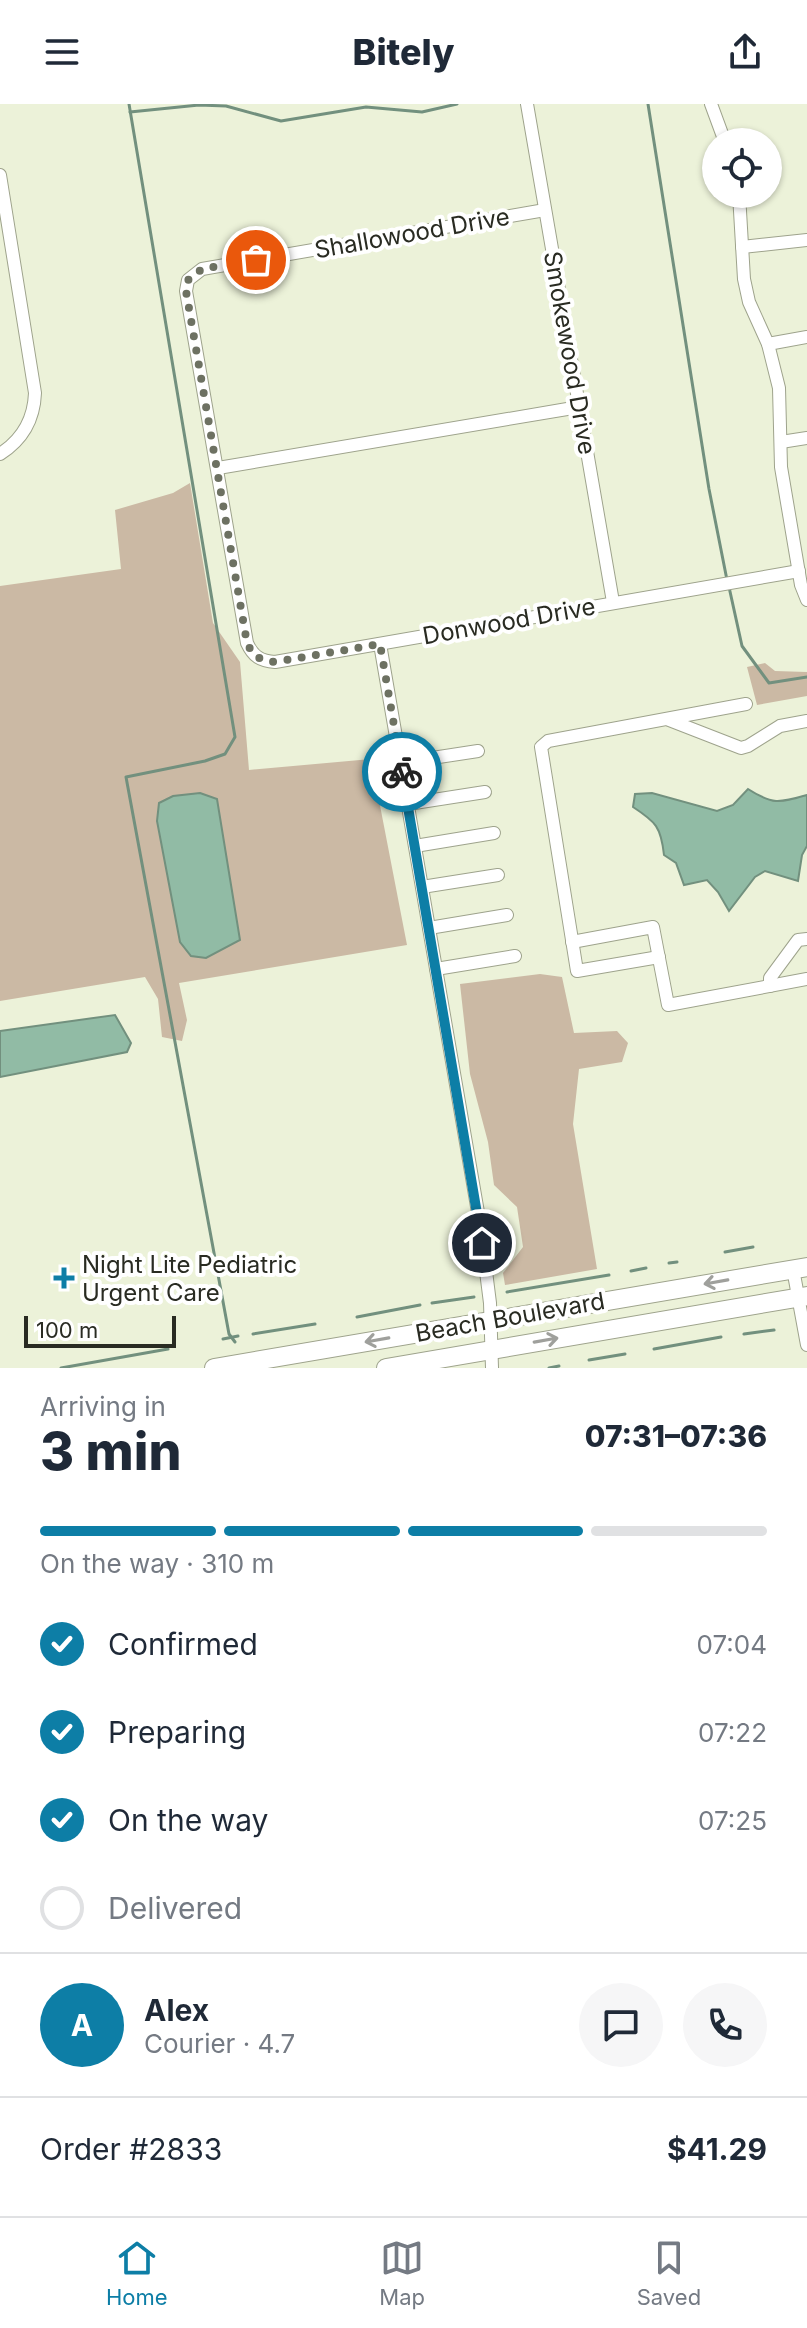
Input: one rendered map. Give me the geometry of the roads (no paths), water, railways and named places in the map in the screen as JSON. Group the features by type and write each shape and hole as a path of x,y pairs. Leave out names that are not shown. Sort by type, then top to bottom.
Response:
{"highway":[{"name":"Beach Boulevard","path":"214,1368 800,1268"},
{"path":"386,1368 491,1359 803,1296"}],"street":[{"name":"Smokewood Drive","path":"527,104 613,602"},
{"path":"711,104 720,128"},
{"path":"0,175 35,393 31,415 16,442 0,454"},
{"path":"740,208 744,279 749,302 768,344 779,388 781,467 801,585 807,600"},
{"name":"Shallowood Drive","path":"218,468 186,291 188,280 202,269 545,210"},
{"path":"742,247 807,240"},
{"path":"768,344 807,337"},
{"path":"218,468 579,407"},
{"path":"781,442 807,438"},
{"name":"Donwood Drive","path":"218,468 247,643 251,652 263,661 275,662 799,571"},
{"path":"380,644 480,1224 490,1303 491,1359"},
{"path":"659,957 577,971 541,747 548,741 746,704"},
{"path":"666,719 741,748 780,726 807,721"},
{"path":"400,763 478,751"},
{"path":"408,804 485,792"},
{"path":"415,846 494,833"},
{"path":"422,887 498,875"},
{"path":"429,928 507,915"},
{"path":"572,942 653,927 668,1005 807,979"},
{"path":"770,986 770,978 798,940 807,939"},
{"path":"436,969 515,956"},
{"path":"800,1268 807,1345"}],"waterway":[{"path":"129,104 235,737 225,754 126,777 229,1334 235,1342"},
{"path":"130,112 199,105 226,106 281,121 366,107 422,112 457,104"},
{"path":"648,104 709,489 727,580"},
{"path":"729,587 742,646 769,683 807,677"},
{"path":"725,1252 753,1247"},
{"path":"669,1263 677,1262"},
{"path":"631,1271 646,1268"},
{"path":"507,1292 609,1275"},
{"path":"432,1303 474,1297"},
{"path":"357,1317 420,1305"},
{"path":"253,1334 315,1324"},
{"path":"744,1334 774,1330"},
{"path":"223,1339 238,1336"},
{"path":"654,1349 721,1337"},
{"path":"61,1368 168,1349"},
{"path":"589,1360 625,1354"},
{"path":"549,1368 559,1366"}],"place":[{"name":"Night Lite Pediatric Urgent Care","path":"64,1278"}]}
